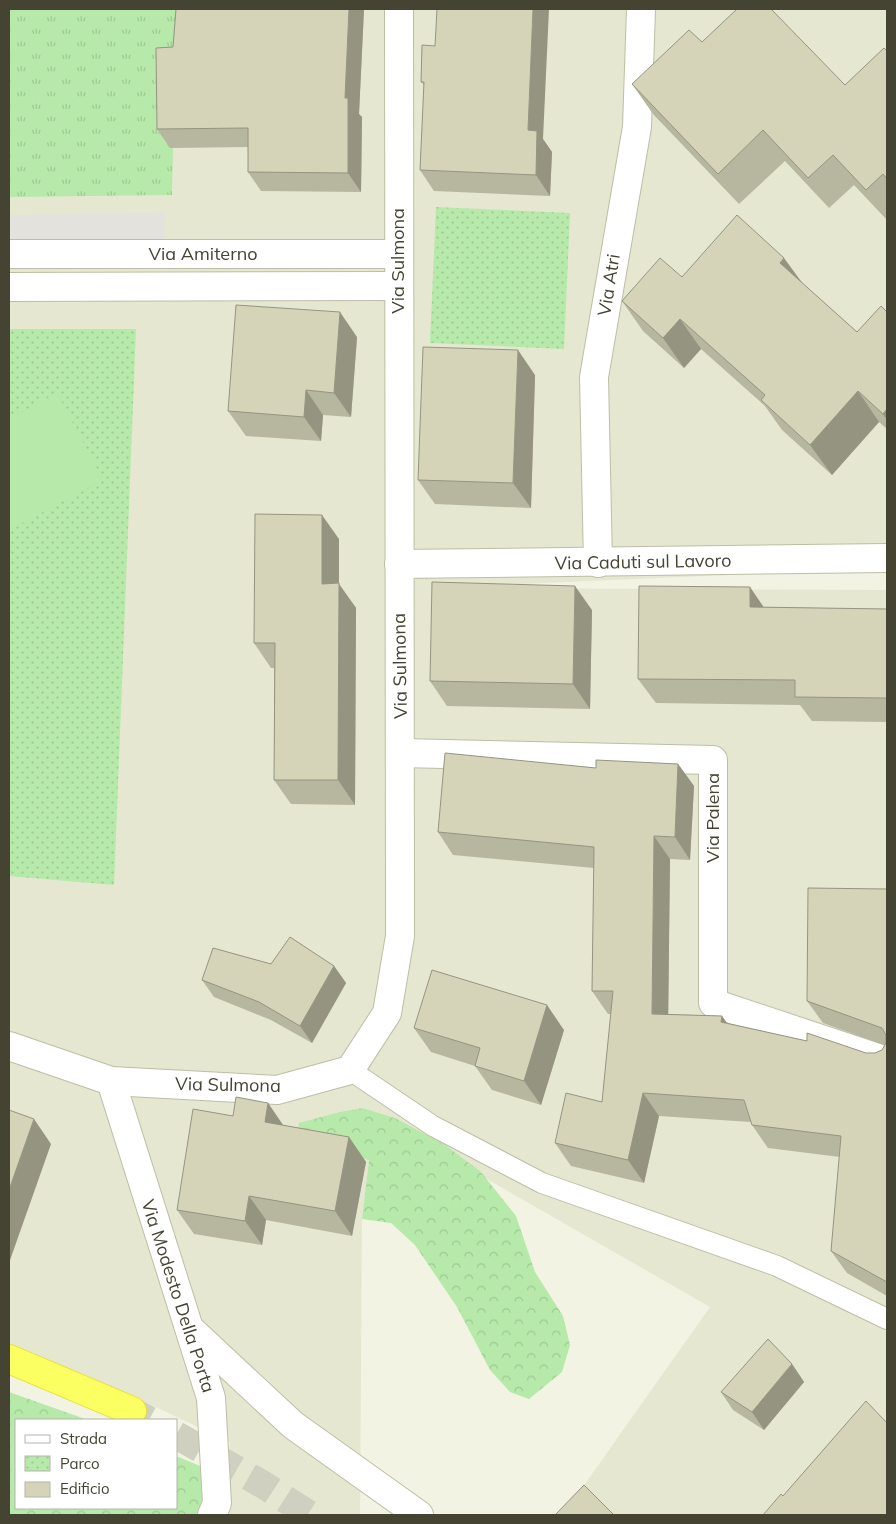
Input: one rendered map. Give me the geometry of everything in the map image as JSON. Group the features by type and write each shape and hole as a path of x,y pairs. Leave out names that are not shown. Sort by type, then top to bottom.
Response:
{"highway":[{"path":"9,1360 132,1411"}],"street":[{"name":"Via Sulmona","path":"9,1046 111,1082 277,1090 350,1070 387,1012 400,936 399,9"},
{"name":"Via Atri","path":"598,563 594,377 637,128 641,9"},
{"name":"Via Amiterno","path":"9,254 398,254"},
{"name":"Via Amiterno","path":"9,287 398,286"},
{"name":"Via Caduti sul Lavoro","path":"399,564 887,558"},
{"name":"Via Palena","path":"401,753 713,760 713,1003 887,1061"},
{"name":"Via Modesto Della Porta","path":"111,1082 211,1398 216,1503 212,1515"},
{"path":"188,1328 293,1425 419,1515"}],"lane":[{"path":"350,1070 433,1126 542,1183 778,1266 887,1319"}],"shaded area":[{"path":"9,9 887,9 887,568 430,588 887,590 887,1515 563,1515 710,1307 363,1108 369,1160 362,1219 360,1515 226,1515 230,1442 119,1390 9,1350"},
{"path":"165,213 164,239 9,242 9,215"}],"green space":[{"path":"9,9 176,9 172,195 9,197"},
{"path":"436,207 570,213 564,349 430,343"},
{"path":"9,329 136,329 114,885 9,876"},
{"path":"57,393 103,480 9,530 9,419"},
{"path":"363,1108 397,1119 445,1145 481,1172 516,1216 535,1272 563,1316 570,1345 562,1372 529,1399 510,1392 490,1370 457,1307 415,1245 391,1223 362,1219 369,1160 297,1141 299,1123"},
{"path":"9,1392 85,1419 15,1419 15,1509 178,1509 178,1457 205,1468 205,1489 200,1515 9,1515"}],"building":[{"path":"176,9 349,9 345,98 348,98 348,173 248,172 248,128 157,129 156,48 173,47"},
{"path":"437,9 533,9 528,130 537,131 536,175 420,170 424,82 421,82 422,45 435,46"},
{"path":"737,9 771,9 845,85 884,48 887,51 887,179 883,174 866,190 833,155 808,178 763,130 718,174 632,84 689,30 702,42"},
{"path":"737,215 784,258 780,263 857,332 881,306 887,312 887,409 883,414 858,391 810,445 761,400 765,395 680,319 663,338 622,301 660,258 682,277"},
{"path":"236,305 340,312 334,393 306,390 304,417 228,411"},
{"path":"423,347 518,350 513,483 418,480"},
{"path":"255,514 322,515 322,584 339,583 338,780 274,780 275,643 254,643"},
{"path":"432,582 575,586 573,684 430,681"},
{"path":"639,586 750,587 750,607 887,609 887,698 795,697 795,680 638,679"},
{"path":"445,753 596,768 596,760 678,764 675,837 654,836 652,1014 722,1016 721,1022 807,1041 807,1033 866,1053 875,1053 882,1050 886,1043 886,1035 882,1028 807,1001 808,888 887,889 887,1282 831,1251 841,1136 752,1125 744,1100 643,1093 628,1160 555,1143 566,1093 602,1102 613,991 592,991 594,847 438,832"},
{"path":"290,937 334,966 300,1026 259,1002 202,980 213,948 271,964"},
{"path":"432,970 547,1005 524,1081 475,1066 480,1048 414,1028"},
{"path":"236,1097 268,1103 265,1122 349,1137 335,1211 249,1196 245,1221 177,1210 193,1109 233,1116"},
{"path":"9,1110 34,1119 9,1190"},
{"path":"768,1339 792,1364 752,1412 721,1392"},
{"path":"866,1401 887,1423 887,1515 763,1515 781,1494 783,1496"},
{"path":"584,1485 614,1515 555,1515"}],"tunnel":[{"path":"132,1411 147,1419"},
{"path":"178,1436 262,1484 310,1515"}]}
